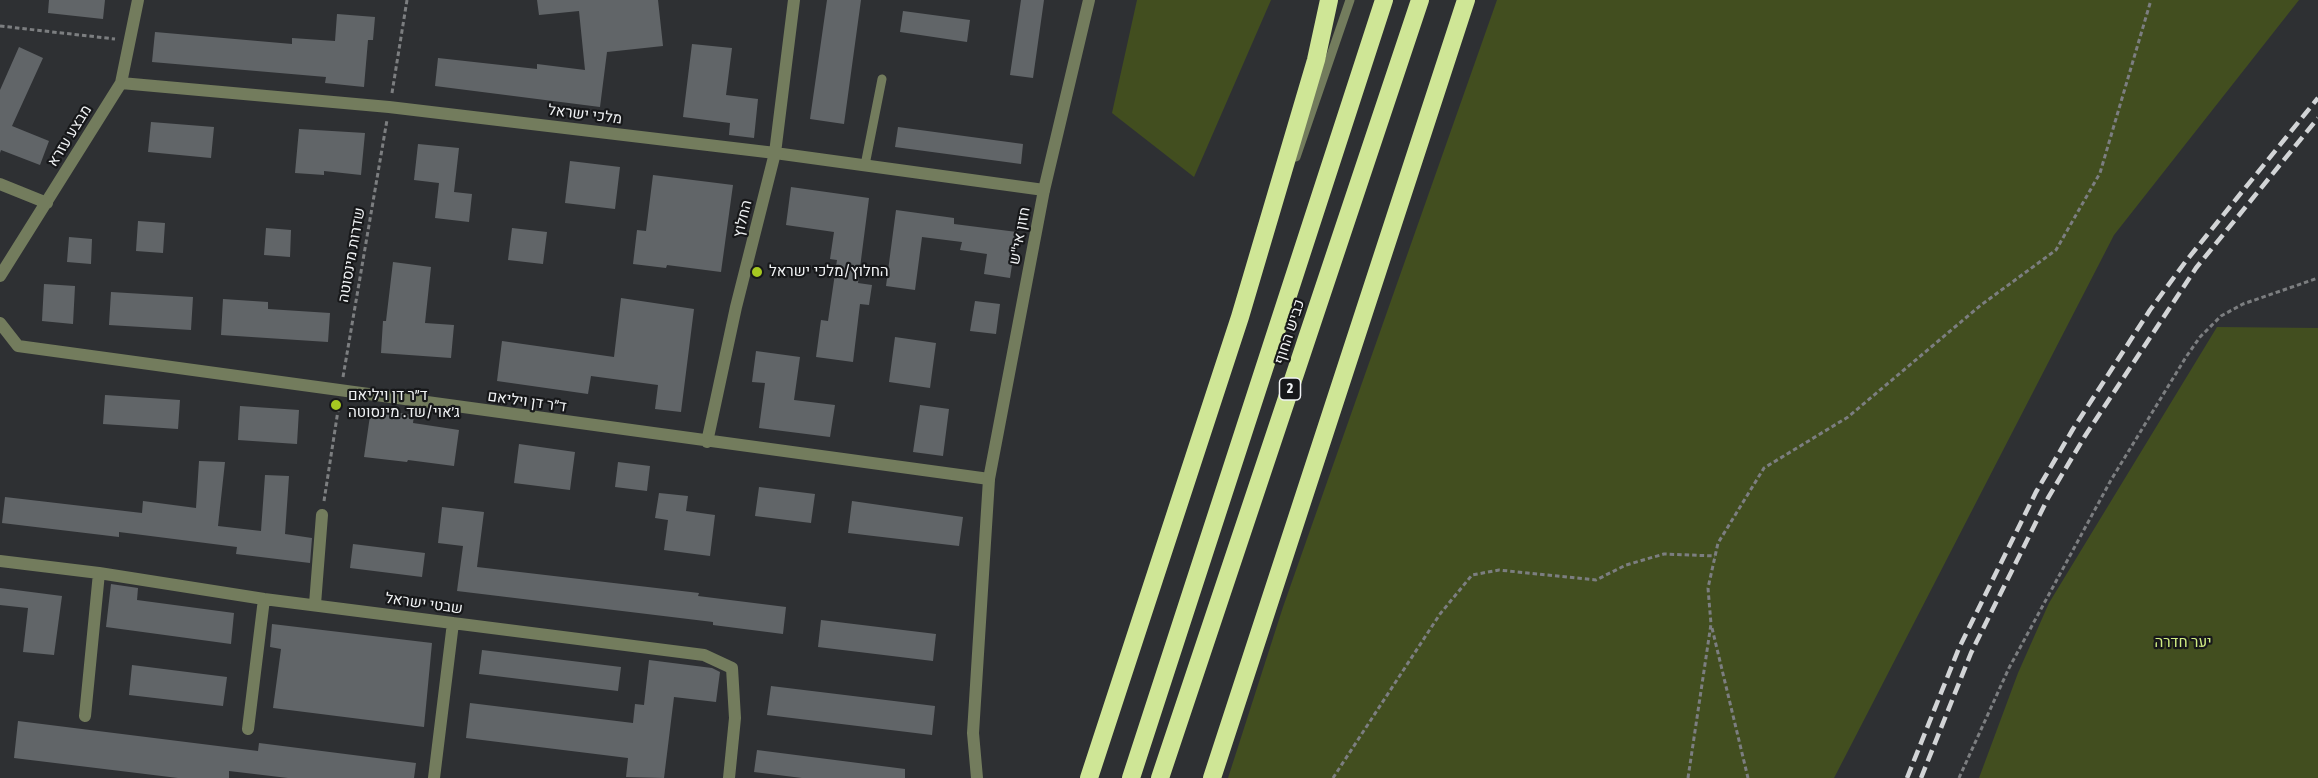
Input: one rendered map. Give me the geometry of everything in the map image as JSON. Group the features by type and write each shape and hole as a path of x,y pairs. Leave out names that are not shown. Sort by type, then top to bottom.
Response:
{"highway":[{"path":"1089,778 1240,317 1316,60 1329,0"},
{"name":"כביש החוף","path":"1131,778 1384,0"},
{"name":"כביש החוף","path":"1160,778 1420,0"},
{"path":"1212,778 1466,0"}],"street":[{"name":"מבצע עזרא","path":"0,276 121,83 138,0"},
{"name":"החלוץ","path":"707,442 736,308 776,153 794,0"},
{"name":"חזון אי\"ש","path":"976,778 973,733 989,479 1044,190 1089,0"},
{"name":"מלכי ישראל","path":"121,83 389,107 776,153 1044,190"},
{"path":"0,184 47,203"},
{"name":"ד״ר דן ויליאם","path":"0,323 18,346 989,479"},
{"path":"315,604 322,515"},
{"name":"שבטי ישראל","path":"0,561 99,573 264,599 704,655 732,668 735,718 729,778"},
{"path":"85,716 99,573"},
{"path":"248,729 264,599"},
{"path":"434,778 453,623"}],"lane":[{"path":"1240,317 1350,0"},
{"path":"865,165 882,79"}],"path":[{"name":"שדרות מינסוטה","path":"322,515 340,391 407,0"},
{"path":"1748,778 1711,624 1708,588 1718,543 1764,468 1848,417 1981,305 2056,250 2100,173 2151,0"},
{"path":"0,26 130,40"},
{"path":"1959,778 2009,668 2111,480 2200,337 2221,316 2243,304 2318,278"},
{"path":"1333,778 1440,614 1472,575 1499,570 1596,580 1626,565 1664,554 1715,556"},
{"path":"1688,778 1711,624"}],"green space":[{"path":"1137,0 1271,0 1194,177 1112,113"},
{"path":"1497,0 2299,0 2114,235 1834,778 1228,778 1283,607"},
{"name":"יער חדרה","path":"2217,327 2318,328 2318,778 1979,778 2018,673 2049,603"}],"building":[{"path":"49,0 105,0 103,19 48,13"},
{"path":"537,0 658,0 663,46 607,52 600,107 435,86 438,58 537,69 537,64 585,70 579,11 539,15"},
{"path":"827,0 861,0 844,124 810,119"},
{"path":"1021,0 1044,0 1033,78 1010,75"},
{"path":"903,11 970,20 967,42 900,32"},
{"path":"337,14 375,17 373,40 368,40 364,87 325,83 326,77 152,62 155,32 292,44 292,38 335,41"},
{"path":"692,44 732,48 726,95 758,99 754,138 729,135 730,123 683,117"},
{"path":"19,47 43,58 12,126 49,141 40,165 1,150 0,153 0,90"},
{"path":"151,122 214,127 211,158 148,152"},
{"path":"898,127 1023,144 1021,164 895,147"},
{"path":"299,129 365,133 361,175 324,171 324,175 295,173"},
{"path":"418,144 459,148 454,192 472,194 469,222 435,218 439,183 414,180"},
{"path":"570,161 620,167 615,209 565,203"},
{"path":"653,175 733,185 721,272 667,265 666,268 633,264 637,230 646,231"},
{"path":"791,187 869,198 858,283 872,285 869,305 860,304 853,362 816,357 821,320 828,321 837,260 830,259 834,232 786,225"},
{"path":"896,210 954,218 954,224 1017,232 1010,278 984,274 987,254 960,250 962,242 922,237 915,290 886,286"},
{"path":"138,221 165,223 163,253 136,251"},
{"path":"266,228 291,230 290,257 264,255"},
{"path":"512,228 547,232 543,264 508,260"},
{"path":"69,237 92,239 91,264 67,262"},
{"path":"393,262 431,267 425,323 454,325 451,358 381,353 383,321 386,321"},
{"path":"44,284 75,286 73,324 42,321"},
{"path":"111,292 193,297 191,330 109,325"},
{"path":"621,298 694,309 681,412 655,409 658,385 591,376 588,394 497,381 502,341 614,357"},
{"path":"223,299 268,302 268,309 330,313 328,342 221,335"},
{"path":"975,301 1000,304 996,334 970,331"},
{"path":"895,337 936,343 930,388 889,382"},
{"path":"756,351 800,357 794,400 835,405 830,437 759,428 765,383 752,382"},
{"path":"105,395 180,400 178,429 103,424"},
{"path":"920,405 949,409 943,456 913,452"},
{"path":"240,406 299,410 297,444 238,440"},
{"path":"371,409 414,415 413,423 459,430 454,466 364,457"},
{"path":"519,444 575,452 570,490 514,483"},
{"path":"199,461 225,462 218,526 261,531 265,475 289,476 285,534 312,538 310,563 236,554 237,547 119,532 119,537 2,523 5,497 142,513 143,501 196,508"},
{"path":"618,462 650,466 647,491 615,487"},
{"path":"759,487 815,494 811,523 755,516"},
{"path":"659,493 688,496 686,511 715,515 710,556 664,550 668,520 655,518"},
{"path":"852,501 963,517 959,546 848,533"},
{"path":"442,507 484,512 477,567 699,593 698,596 786,607 783,634 713,625 713,622 457,591 463,546 438,543"},
{"path":"353,544 425,553 422,577 350,568"},
{"path":"111,584 138,588 137,600 234,613 231,644 106,627"},
{"path":"0,588 62,596 54,655 23,652 28,608 0,605"},
{"path":"821,620 936,634 933,661 818,647"},
{"path":"272,624 432,643 424,727 273,708 281,649 270,647"},
{"path":"482,650 621,667 618,691 479,674"},
{"path":"649,660 712,668 720,672 716,702 674,697 664,778 626,777 628,758 466,738 470,703 633,723 635,704 644,705"},
{"path":"132,665 227,677 223,706 129,695"},
{"path":"771,686 935,706 932,735 767,715"},
{"path":"18,721 258,751 259,743 416,763 414,778 288,778 229,771 229,778 178,778 14,758"},
{"path":"757,750 905,769 905,778 802,778 754,772"}],"railway":[{"path":"1907,778 1959,648 2036,492 2073,429 2150,310 2186,261 2318,98"},
{"path":"1921,778 1971,653 2048,498 2085,436 2196,268 2318,118"}],"place":[{"name":"החלוץ/מלכי ישראל","path":"757,272"},
{"name":"ד״ר דן ויליאם ג׳אוי/שד. מינסוטה","path":"336,405"}]}
